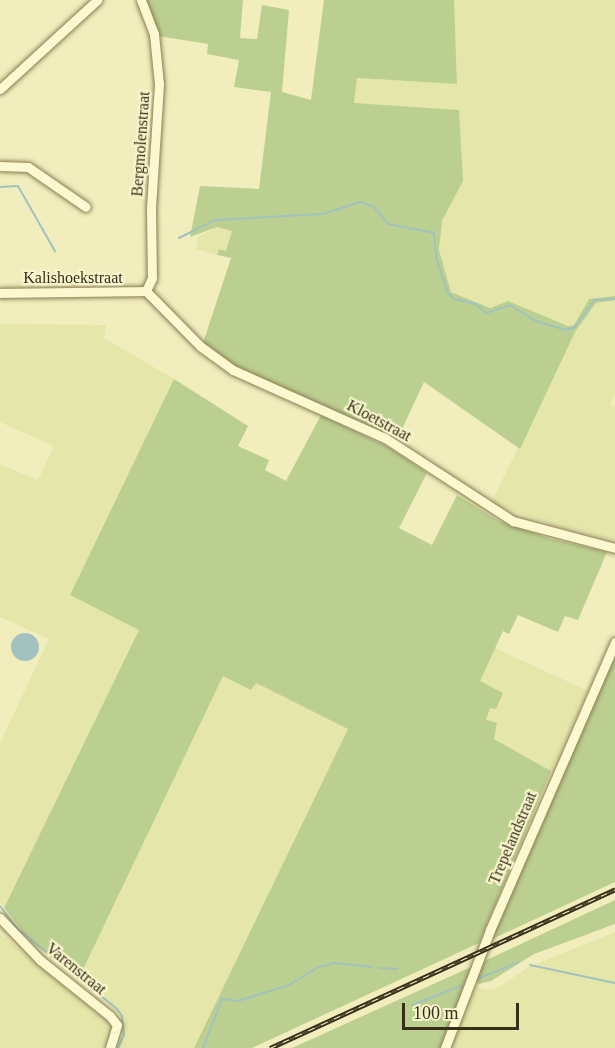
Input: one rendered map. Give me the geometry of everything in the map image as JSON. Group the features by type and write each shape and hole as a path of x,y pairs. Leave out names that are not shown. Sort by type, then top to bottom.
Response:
{"street":[{"path":"0,89 97,0"},
{"name":"Bergmolenstraat","path":"141,0 154,34 159,74 158,143 151,215 152,278 146,291"},
{"path":"0,166 28,167 86,207"},
{"name":"Kalishoekstraat","path":"0,293 146,291"},
{"name":"Kloetstraat","path":"146,291 200,346 233,370 385,438 513,521 615,548"},
{"name":"Trepelandstraat","path":"446,1048 490,930 615,642"},
{"name":"Varenstraat","path":"0,918 40,960 110,1016 117,1025 110,1048"}],"green space":[{"path":"144,0 243,0 240,38 257,39 262,5 289,10 282,92 311,100 324,0 454,0 457,84 357,78 354,103 459,110 463,181 442,221 439,250 451,292 490,308 508,301 568,326 574,325 589,299 615,296 615,300 596,303 575,332 520,449 424,382 396,442 231,364 203,343 231,258 217,255 219,249 226,251 232,231 217,227 190,237 200,186 259,189 271,92 234,87 239,60 207,54 208,44 158,36"},
{"path":"454,0 615,0 615,296 589,299 574,325 555,323 509,301 490,308 451,292 439,250 440,226 463,181 461,159 354,103 356,78 457,84"},
{"path":"217,227 233,231 226,251 219,249 217,255 196,249 198,237"},
{"path":"615,300 615,394 610,404 615,407 615,540 553,525 491,503 575,332 596,303"},
{"path":"0,324 106,325 104,338 174,379 70,595 140,630 4,908 0,903 0,743 49,639 0,617 0,464 38,480 54,446 0,422"},
{"path":"174,379 248,426 238,446 269,460 265,470 286,481 321,415 390,448 427,473 399,528 432,545 457,495 499,521 551,539 607,552 578,620 565,616 558,632 518,615 509,634 503,631 480,681 503,693 496,709 490,708 486,720 497,723 494,739 551,771 479,943 252,1048 194,1048 348,729 256,683 251,690 223,676 79,978 31,942 4,908 139,630 70,595"},
{"path":"495,648 588,691 551,771 494,739 486,720 490,707 479,681"},
{"path":"615,652 615,882 488,941"},
{"path":"223,676 251,690 255,683 349,729 194,1048 114,1048 120,1014 79,978"},
{"path":"615,900 615,924 534,954 491,981 479,984 473,979 480,963"},
{"path":"615,932 615,1048 448,1048 473,988 494,990 529,967"},
{"path":"0,934 108,1021 112,1031 106,1048 0,1048"},
{"path":"471,967 441,1048 292,1048"}],"water":[{"path":"25,633 35,637 39,647 35,657 25,661 15,657 11,647 15,637"}],"waterway":[{"path":"0,187 18,186 55,251"},
{"path":"179,238 215,220 323,214 360,202 373,206 388,224 434,233 436,257 448,293 454,299 476,304 486,313 510,305 536,321 565,330 574,328 594,300 615,299"},
{"path":"0,906 18,929 117,1009 122,1016 124,1035 118,1048"},
{"path":"477,979 519,962"},
{"path":"203,1048 222,999 238,1001 289,985 319,967 334,963 372,967"},
{"path":"530,965 615,983"},
{"path":"380,968 397,969"},
{"path":"412,1005 461,986"}],"railway":[{"path":"270,1048 615,889"}]}
